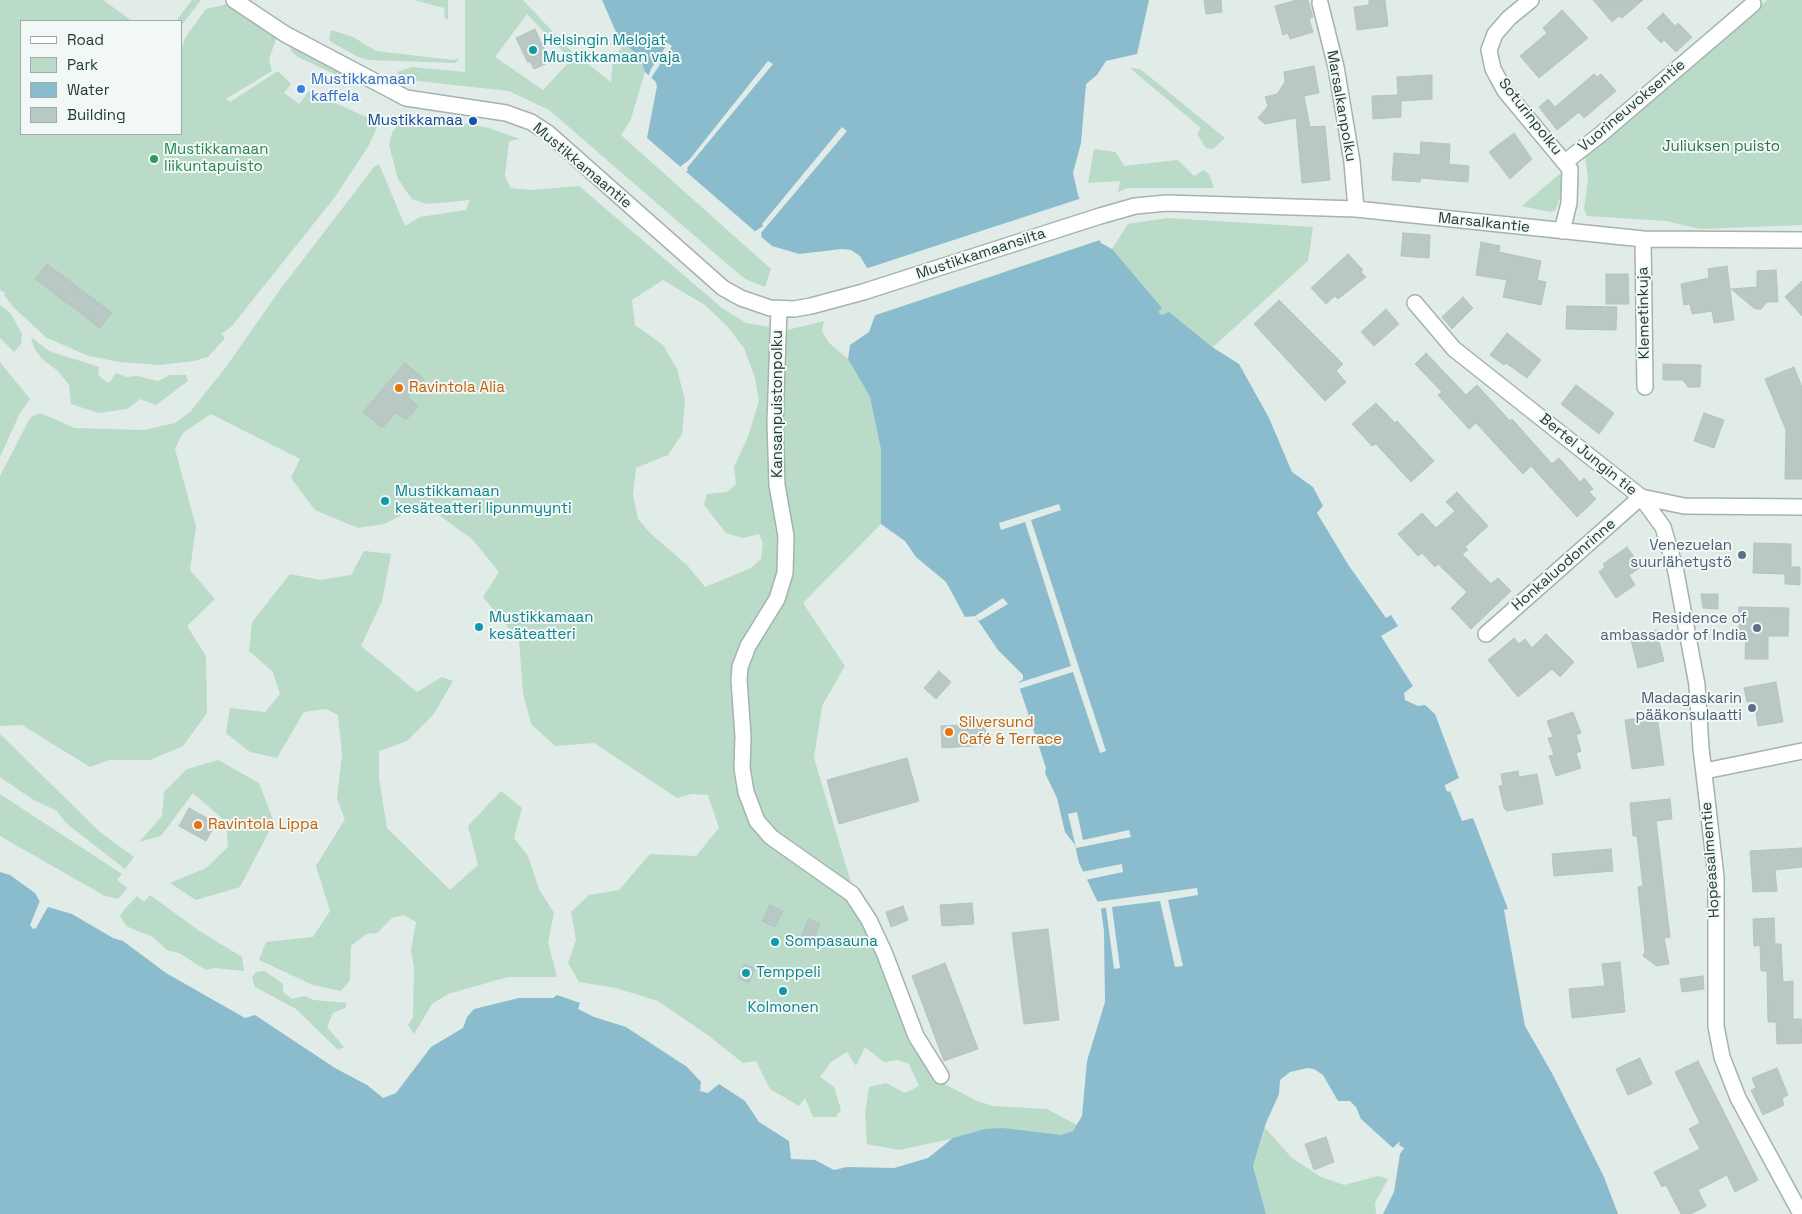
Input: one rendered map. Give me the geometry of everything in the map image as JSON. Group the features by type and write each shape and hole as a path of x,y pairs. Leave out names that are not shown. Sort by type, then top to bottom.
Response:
{"street":[{"name":"Mustikkamaantie","path":"234,0 285,34 406,98 506,113 531,122 548,133 723,288 756,304 779,309 811,306 863,292"},
{"name":"Soturinpolku","path":"1531,0 1509,18 1495,34 1489,50 1493,68 1506,90 1565,162"},
{"name":"Marsalkanpolku","path":"1320,3 1336,68 1352,162 1356,209"},
{"name":"Vuorineuvoksentie","path":"1562,231 1569,203 1572,174 1565,162 1601,134 1753,4"},
{"name":"Marsalkantie","path":"1100,216 1135,206 1167,203 1356,209 1643,239 1802,240"},
{"name":"Mustikkamaansilta","path":"863,292 1100,216"},
{"name":"Klemetinkuja","path":"1643,239 1645,387"},
{"name":"Bertel Jungin tie","path":"1415,303 1454,349 1641,497 1684,506 1802,507"},
{"name":"Kansanpuistonpolku","path":"779,309 775,422 777,485 786,536 785,573 782,588 748,646 740,668 739,680 743,736 742,768 745,784 752,811 771,838 852,894 869,920 916,1036 941,1076"},
{"name":"Honkaluodonrinne","path":"1486,634 1641,497"},
{"name":"Hopeasalmentie","path":"1641,497 1663,527 1675,567 1697,685 1716,877 1716,1026 1722,1056 1738,1098 1801,1214"},
{"path":"1705,771 1802,751"}],"green space":[{"name":"Mustikkamaan liikuntapuisto","path":"0,0 103,0 131,20 20,20 20,135 182,135 182,47 185,38 206,9 228,4 277,37 269,59 272,71 226,99 230,102 278,71 291,84 284,93 299,104 309,91 379,123 369,145 335,197 231,327 221,334 225,338 208,357 194,361 159,365 119,362 89,356 47,338 14,308 4,295 5,293 0,290"},
{"path":"192,0 201,0 182,25 182,20 177,20"},
{"path":"414,0 448,0 448,19 445,19 444,8"},
{"path":"465,0 523,0 569,49 611,82 613,60 624,44 640,57 645,72 631,119 621,135 771,269 765,287 745,279 549,110 509,91 409,80 399,76 397,72 412,67 465,72","holes":["527,14 571,60 543,90 495,57"]},
{"name":"Juliuksen puisto","path":"1767,0 1802,0 1802,225 1700,229 1666,221 1587,216 1584,209 1588,179 1585,156"},
{"path":"331,30 353,37 376,51 453,60 460,58 455,63 369,60 358,57 329,40"},
{"path":"288,43 364,82 352,82 298,57 292,52"},
{"path":"1130,68 1140,69 1225,138 1213,149 1206,148 1197,134 1201,128"},
{"path":"406,119 467,124 489,128 520,139 509,141 505,176 511,188 531,190 579,186 722,308 746,323 787,330 824,321 822,331 829,343 848,359 870,397 881,450 881,524 803,603 845,666 822,706 814,758 858,906 935,1079 977,1101 993,1106 1047,1109 1077,1125 1073,1131 1092,1151 951,1139 899,1150 867,1144 865,1113 869,1087 886,1083 905,1093 919,1086 909,1064 898,1060 884,1062 865,1047 856,1066 847,1052 831,1062 820,1077 834,1087 841,1110 836,1117 813,1117 805,1098 799,1106 770,1089 756,1061 743,1063 709,1036 658,1001 616,988 579,982 568,963 576,940 571,912 589,895 619,890 650,854 696,856 719,828 708,795 692,794 677,798 594,743 555,746 531,724 523,693 519,640 483,597 499,572 473,540 424,504 384,524 358,528 315,510 291,478 300,459 211,414 183,433 175,449 196,527 190,570 215,599 187,626 206,656 207,713 183,746 150,760 109,760 90,767 22,725 0,726 0,476 30,418 40,413 75,428 144,430 175,423 190,412 226,367 282,287 374,167 379,164 405,226 420,217 466,210 470,200 427,204 412,199 398,179 389,145 392,133 399,123","holes":["663,280 705,305 727,326 744,348 755,378 759,401 747,439 734,467 736,484 727,492 707,494 704,505 726,533 743,538 759,534 763,543 761,559 751,568 705,587 687,565 651,534 638,519 633,495 636,468 668,455 682,434 685,400 677,369 663,345 635,325 632,300"]},
{"path":"1094,149 1116,152 1124,166 1178,160 1194,176 1204,170 1209,174 1214,188 1128,188 1118,192 1120,181 1088,183"},
{"path":"1563,171 1564,188 1555,211 1550,212 1522,206"},
{"path":"1167,218 1313,227 1308,261 1204,355 1166,331 1105,251 1112,249 1128,224"},
{"path":"0,305 11,314 22,334 21,344 14,352 0,338"},
{"path":"31,337 49,351 99,367 98,374 109,383 116,373 127,377 137,376 158,381 170,375 186,375 188,381 156,405 140,399 127,409 98,413 71,404 69,385 58,371 42,359 34,348"},
{"path":"0,362 30,399 20,413 0,457"},
{"path":"364,551 391,554 382,601 361,646 417,692 442,677 453,681 433,715 407,741 379,751 379,779 387,828 450,890 478,865 468,826 501,791 522,808 514,838 528,856 539,889 554,913 548,942 557,977 508,977 448,994 432,1004 414,1034 408,1025 413,1017 414,967 411,951 416,922 404,915 392,918 377,933 366,934 351,946 350,980 341,991 313,985 259,960 266,942 313,937 330,911 316,866 345,819 337,799 342,755 338,715 326,709 304,712 277,758 250,752 226,733 230,708 265,712 280,694 273,672 249,651 252,622 290,574 320,580 351,575"},
{"path":"0,734 100,832 134,857 125,869 66,823 57,811 32,799 0,777"},
{"path":"218,760 259,783 274,822 240,887 196,900 170,883 206,868 228,847 226,822 193,793 161,836 139,842 162,816 164,792 187,769"},
{"path":"0,794 122,874 117,880 127,888 118,899 105,896 0,836"},
{"path":"150,895 198,930 242,957 244,971 215,968 206,970 179,953 167,950 153,937 126,926 120,916 124,910 137,896 144,902"},
{"path":"265,971 283,984 283,992 292,999 304,996 314,1000 347,1003 345,1008 333,1013 327,1027 344,1047 338,1050 296,1009 255,987 252,978 256,972"},
{"path":"1265,1128 1292,1158 1321,1177 1344,1185 1378,1176 1388,1179 1375,1203 1376,1214 1266,1214 1253,1166"}],"water":[{"path":"602,0 1149,0 1137,54 1106,61 1097,75 1086,84 1081,143 1073,173 1078,195 1101,243 1112,249 1162,308 1158,312 1162,315 1169,312 1212,347 1239,364 1269,418 1292,472 1313,487 1323,506 1317,513 1349,566 1386,618 1391,615 1398,626 1381,636 1413,686 1404,693 1405,700 1418,706 1425,705 1435,714 1459,778 1445,785 1446,790 1450,791 1462,821 1473,818 1508,909 1504,910 1525,1026 1553,1075 1604,1177 1618,1214 1383,1214 1394,1192 1400,1154 1404,1148 1399,1145 1400,1141 1393,1148 1361,1119 1356,1107 1350,1101 1338,1101 1323,1075 1314,1069 1308,1068 1290,1072 1280,1080 1279,1094 1266,1123 1253,1166 1266,1214 0,1214 0,872 10,875 35,893 40,902 48,907 72,914 113,938 123,941 166,973 245,1018 255,1015 335,1068 367,1085 383,1098 396,1093 431,1047 463,1028 467,1017 474,1009 519,998 553,998 557,995 580,1003 578,1009 594,1017 626,1027 687,1067 701,1082 700,1091 708,1093 719,1084 745,1101 759,1122 789,1141 791,1159 815,1160 834,1170 847,1167 894,1168 928,1158 953,1138 985,1129 1003,1128 1061,1135 1073,1131 1082,1116 1087,1061 1105,1002 1104,931 1101,909 1079,863 1075,845 1065,832 1057,798 1045,773 1046,768 1018,683 1023,679 1023,675 998,650 975,616 965,617 946,582 916,557 905,541 881,524 881,450 870,397 848,359 850,345 869,332 878,307 869,271 860,256 851,250 842,249 799,254 772,246 647,138 657,86 655,81 645,72 640,57 619,39"}],"pier":[{"path":"668,43 672,46 651,78 648,77 651,69"},
{"path":"768,61 773,64 687,168 686,172 680,167 689,160"},
{"path":"842,127 847,131 761,233 760,238 754,232 763,226 762,224"},
{"path":"1082,198 1103,239 873,316 875,307 865,269"},
{"path":"1059,504 1061,510 1031,520 1106,751 1100,753 1073,672 1019,689 1018,683 1071,666 1025,522 1001,530 999,523"},
{"path":"1003,598 1008,604 979,621 975,616"},
{"path":"1077,812 1083,840 1129,830 1131,837 1076,848 1068,814"},
{"path":"1122,864 1123,872 1085,880 1081,872"},
{"path":"1197,888 1198,895 1168,900 1183,966 1175,967 1160,901 1112,907 1120,968 1114,969 1106,908 1098,909 1095,902"},
{"path":"41,898 49,905 36,928 33,929 30,925"}],"building":[{"path":"1204,0 1221,0 1222,12 1206,14"},
{"path":"1297,0 1308,0 1313,17 1309,19 1313,32 1290,39 1288,33 1283,35 1275,6"},
{"path":"1369,0 1385,0 1388,26 1357,30 1354,7 1369,5"},
{"path":"1593,0 1643,0 1622,18 1619,16 1612,22"},
{"path":"1562,10 1588,38 1539,78 1520,56 1547,33 1543,28"},
{"path":"1663,13 1675,26 1678,23 1692,37 1676,52 1664,40 1661,43 1647,28"},
{"name":"Helsingin Melojat Mustikkamaan vaja","path":"535,29 550,62 534,69 530,61 528,63 516,38"},
{"path":"1314,66 1319,93 1304,96 1310,127 1325,126 1330,180 1302,183 1296,118 1265,124 1258,118 1268,106 1265,97 1277,94 1285,82 1284,72"},
{"path":"1594,74 1597,77 1601,74 1616,91 1584,118 1579,112 1557,130 1539,107 1548,99 1555,107"},
{"path":"1432,75 1432,99 1401,101 1401,117 1373,119 1372,96 1398,95 1397,77"},
{"path":"1514,133 1532,159 1510,179 1489,152"},
{"path":"1421,142 1450,144 1449,164 1469,166 1468,182 1421,178 1420,182 1392,180 1394,153 1420,155"},
{"path":"1403,233 1430,235 1429,258 1401,256"},
{"path":"1481,242 1500,246 1499,252 1541,261 1537,280 1546,282 1541,305 1503,297 1507,280 1476,275"},
{"path":"1348,254 1363,270 1361,272 1366,277 1338,299 1335,296 1326,304 1311,288"},
{"path":"47,264 112,313 100,328 35,279"},
{"path":"1727,266 1734,320 1714,323 1712,311 1692,314 1690,304 1684,305 1681,284 1709,278 1708,269"},
{"path":"1776,270 1778,302 1767,302 1761,309 1755,309 1731,289 1757,287 1757,271"},
{"path":"1606,274 1628,274 1629,304 1606,304"},
{"path":"1802,281 1802,316 1785,297"},
{"path":"1463,297 1473,308 1452,329 1442,317"},
{"path":"1279,300 1343,364 1336,371 1346,382 1325,401 1254,324"},
{"path":"1567,306 1617,307 1616,330 1566,329"},
{"path":"1386,309 1399,324 1374,346 1361,332"},
{"path":"1507,333 1541,360 1527,378 1506,363 1504,365 1490,355"},
{"path":"1426,353 1466,395 1477,385 1510,421 1512,419 1552,464 1559,458 1580,482 1584,478 1593,489 1589,492 1596,499 1577,517 1531,466 1523,474 1476,423 1469,429 1438,395 1442,392 1415,364"},
{"name":"Ravintola Alia","path":"405,363 424,379 408,397 418,406 406,420 396,412 382,428 363,412"},
{"path":"1663,364 1701,365 1700,387 1688,387 1683,380 1663,380"},
{"path":"1794,367 1802,387 1802,479 1785,479 1786,430 1765,379"},
{"path":"1576,385 1614,413 1599,434 1561,404"},
{"path":"1376,403 1395,423 1397,421 1434,461 1411,482 1376,444 1372,446 1352,424"},
{"path":"1704,413 1724,420 1714,448 1694,441"},
{"path":"1457,492 1488,526 1465,547 1468,550 1462,554 1491,584 1498,578 1511,591 1471,629 1451,608 1467,592 1438,564 1435,567 1422,553 1418,556 1398,534 1422,513 1436,528 1455,511 1446,502"},
{"path":"1754,543 1791,544 1791,567 1800,567 1800,585 1785,584 1785,574 1753,573"},
{"path":"1627,547 1641,567 1629,575 1635,585 1616,598 1599,572 1605,567 1603,564"},
{"path":"1701,594 1718,594 1718,609 1703,608"},
{"path":"1739,607 1789,608 1788,636 1768,636 1768,659 1745,659 1746,630 1739,630"},
{"path":"1656,630 1664,661 1638,668 1630,636"},
{"path":"1546,634 1574,662 1560,677 1552,669 1518,697 1488,660 1514,638 1519,644 1525,639 1532,648"},
{"path":"939,671 951,682 936,699 924,688"},
{"path":"1776,682 1783,722 1758,726 1754,701 1747,702 1744,688"},
{"path":"1573,712 1581,733 1576,735 1581,751 1576,753 1581,768 1556,776 1549,756 1554,755 1548,738 1553,737 1547,721"},
{"path":"1657,716 1664,765 1632,769 1625,720"},
{"path":"985,724 986,745 942,748 941,726"},
{"path":"907,758 919,801 839,824 827,780"},
{"path":"1518,771 1519,777 1537,774 1543,804 1507,811 1504,808 1499,786 1503,785 1501,774"},
{"path":"1670,799 1672,819 1656,821 1670,937 1664,938 1669,964 1657,966 1643,956 1645,952 1638,887 1643,886 1637,836 1633,836 1630,803"},
{"name":"Ravintola Lippa","path":"189,808 216,823 206,841 179,826"},
{"path":"1802,848 1802,867 1775,870 1777,891 1753,892 1750,851"},
{"path":"1611,849 1613,871 1554,876 1552,854"},
{"path":"972,903 974,924 942,926 940,905"},
{"path":"770,905 783,911 775,927 762,921"},
{"path":"903,906 908,920 891,927 886,912"},
{"path":"1774,918 1775,944 1781,944 1783,982 1793,981 1793,1019 1801,1019 1802,1043 1777,1044 1776,1022 1768,1022 1767,971 1761,971 1760,945 1754,946 1753,919"},
{"path":"808,919 820,923 814,940 802,936"},
{"path":"1048,929 1059,1020 1024,1024 1012,933"},
{"path":"1620,962 1625,1012 1572,1018 1569,989 1605,986 1602,964"},
{"path":"945,963 978,1049 944,1061 912,976"},
{"name":"Temppeli","path":"744,964 755,968 749,983 738,978"},
{"path":"1703,976 1704,989 1682,992 1680,979"},
{"path":"1640,1058 1652,1084 1628,1095 1616,1069"},
{"path":"1698,1061 1758,1180 1735,1192 1727,1175 1698,1190 1706,1206 1691,1214 1681,1214 1666,1185 1662,1187 1654,1172 1700,1149 1689,1129 1700,1123 1675,1072"},
{"path":"1777,1068 1788,1095 1782,1098 1784,1105 1763,1115 1751,1090 1756,1088 1752,1078"},
{"path":"1326,1137 1334,1162 1314,1170 1305,1144"}],"place":[{"name":"Helsingin Melojat Mustikkamaan vaja","path":"533,50"},
{"name":"Mustikkamaan kaffela","path":"301,89"},
{"name":"Mustikkamaa","path":"473,121"},
{"name":"Mustikkamaan liikuntapuisto","path":"154,159"},
{"name":"Ravintola Alia","path":"399,388"},
{"name":"Mustikkamaan kesäteatteri lipunmyynti","path":"385,501"},
{"name":"Venezuelan suurlähetystö","path":"1742,555"},
{"name":"Mustikkamaan kesäteatteri","path":"479,627"},
{"name":"Residence of ambassador of India","path":"1757,628"},
{"name":"Madagaskarin pääkonsulaatti","path":"1752,708"},
{"name":"Silversund Café & Terrace","path":"949,732"},
{"name":"Ravintola Lippa","path":"198,825"},
{"name":"Sompasauna","path":"775,942"},
{"name":"Temppeli","path":"746,973"},
{"name":"Kolmonen","path":"783,991"}]}
